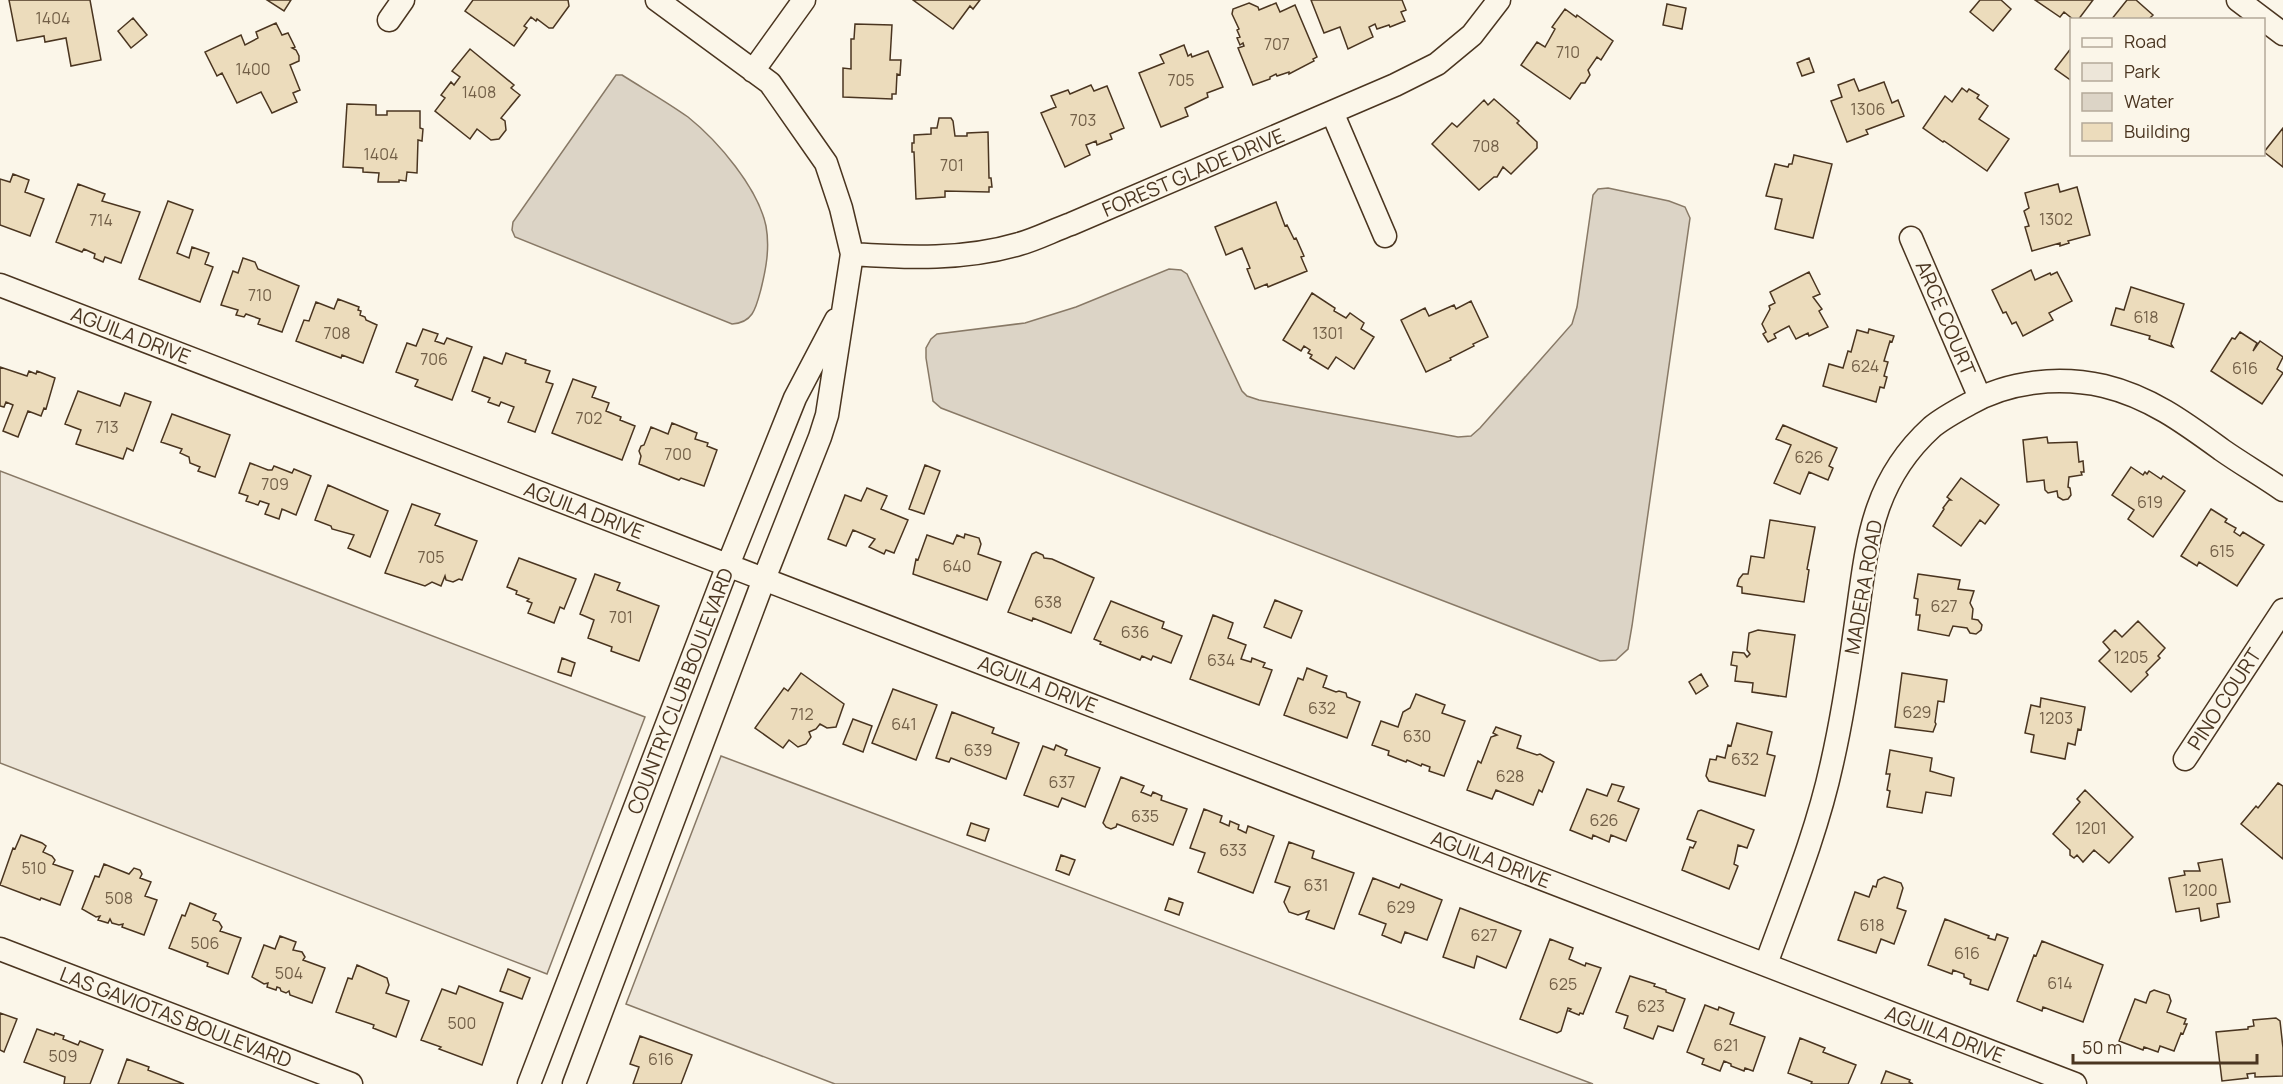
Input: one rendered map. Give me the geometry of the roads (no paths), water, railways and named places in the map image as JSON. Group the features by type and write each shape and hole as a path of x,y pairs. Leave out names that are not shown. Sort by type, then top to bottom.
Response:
{"street":[{"path":"389,20 403,0"},
{"name":"COUNTRY CLUB BOULEVARD","path":"574,1084 827,415 852,254 842,208 826,163 770,83 657,0"},
{"path":"753,71 804,0"},
{"name":"FOREST GLADE DRIVE","path":"852,254 908,258 964,255 1019,244 1071,224 1332,112 1437,64 1472,36 1499,0"},
{"path":"2238,0 2262,18"},
{"path":"2265,20 2283,34"},
{"path":"1332,112 1385,236"},
{"name":"ARCE COURT","path":"1911,238 1980,398"},
{"name":"AGUILA DRIVE","path":"0,285 2075,1084"},
{"name":"COUNTRY CLUB BOULEVARD","path":"529,1084 795,398 845,303"},
{"name":"MADERA ROAD","path":"1766,964 1804,860 1832,764 1855,630 1864,561 1875,513 1898,466 1932,427 1980,398 2006,388 2038,382 2073,382 2104,386 2160,407 2283,490"},
{"name":"PINO COURT","path":"2184,759 2283,610"},
{"name":"LAS GAVIOTAS BOULEVARD","path":"0,949 351,1084"}],"water":[{"path":"616,75 622,75 700,127 724,152 755,196 766,226 767,258 757,302 745,321 732,324 515,237 512,230 513,222"},
{"path":"1608,188 1669,201 1685,207 1690,218 1632,626 1628,649 1616,660 1600,661 941,408 933,401 926,348 937,334 1025,323 1076,307 1169,269 1181,270 1187,274 1242,391 1247,396 1458,437 1471,436 1572,324 1577,307 1593,195 1598,189"}]}
